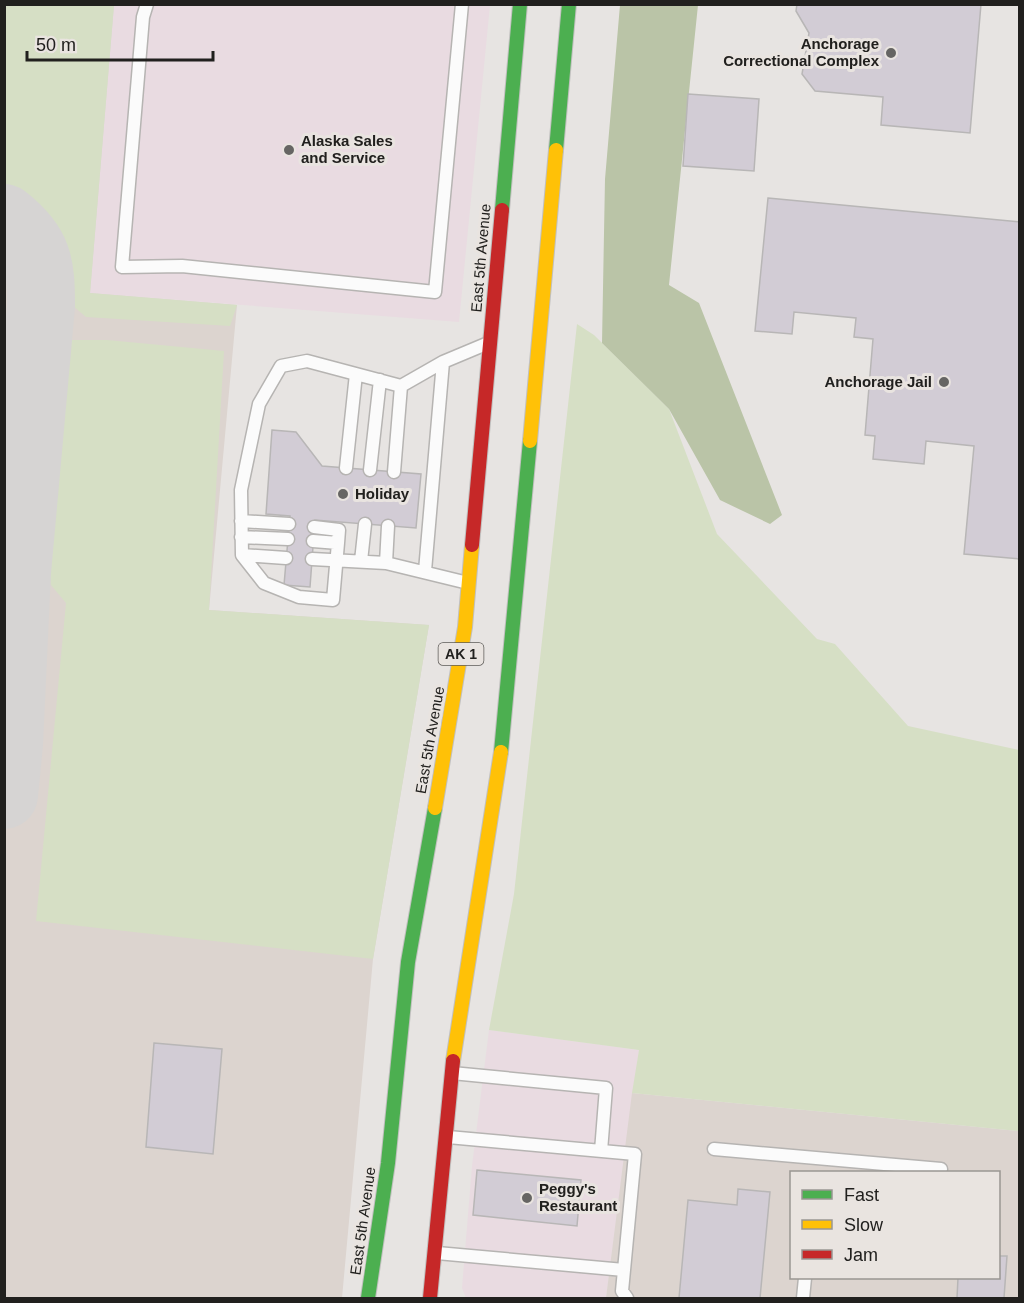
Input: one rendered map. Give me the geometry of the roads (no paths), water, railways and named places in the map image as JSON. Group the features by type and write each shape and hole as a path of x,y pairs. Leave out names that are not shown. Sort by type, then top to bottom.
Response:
{"highway":[{"name":"East 5th Avenue","path":"368,1299 388,1163 408,962 457,683 469,584 520,4"},
{"path":"430,1299 456,1036 504,733 570,4"}],"lane":[{"path":"147,4 143,17 122,267 182,266 435,292 462,4"},
{"path":"314,526 340,526 333,600 299,597 264,583 242,555 241,490 259,404 281,366 307,361 401,386 442,362 490,342"},
{"path":"425,571 442,362"},
{"path":"346,468 356,374"},
{"path":"370,470 380,380"},
{"path":"394,472 401,386"},
{"path":"241,522 289,524"},
{"path":"361,561 365,524"},
{"path":"386,563 388,526"},
{"path":"241,537 288,539"},
{"path":"313,541 338,543"},
{"path":"242,555 286,558"},
{"path":"312,559 386,563 425,571 469,584"},
{"path":"452,1073 606,1088 601,1151"},
{"path":"447,1137 635,1154 622,1296"},
{"path":"714,1149 941,1169"},
{"path":"815,1171 816,1158"},
{"path":"436,1253 624,1270"},
{"path":"803,1299 805,1279"}],"place":[{"name":"Anchorage Correctional Complex","path":"891,53"},
{"name":"Alaska Sales and Service","path":"289,150"},
{"name":"Anchorage Jail","path":"944,382"},
{"name":"Holiday","path":"343,494"},
{"name":"Peggy's Restaurant","path":"527,1198"}]}
